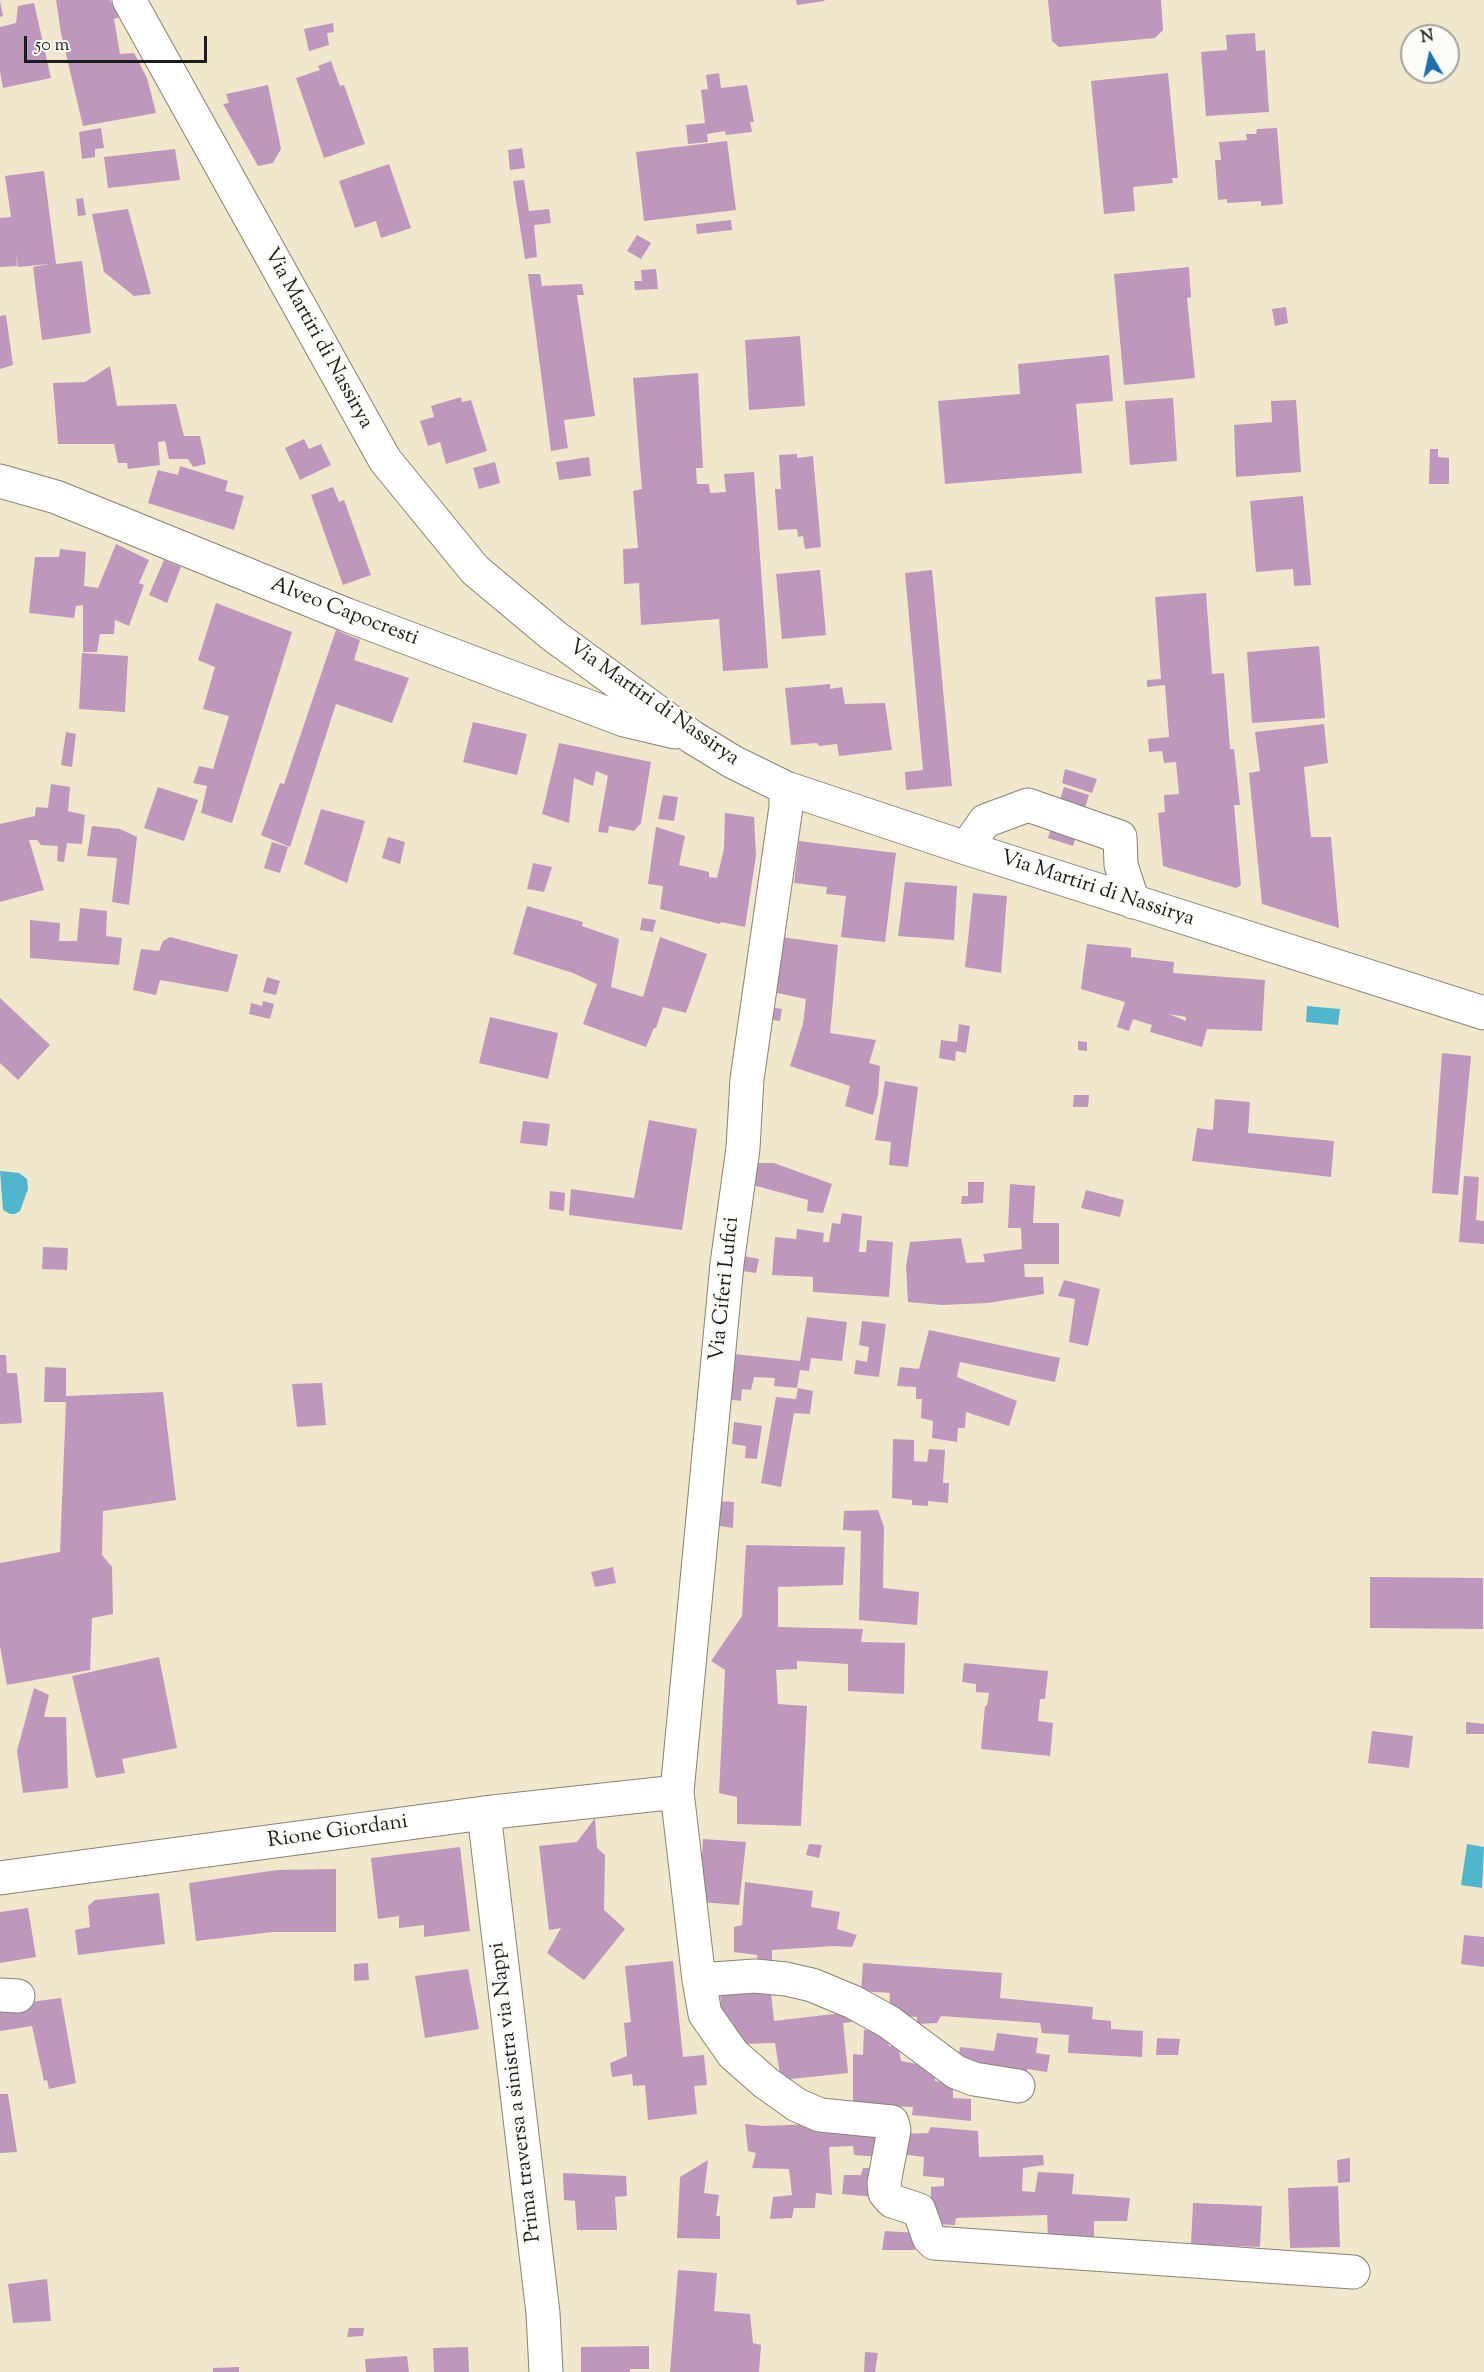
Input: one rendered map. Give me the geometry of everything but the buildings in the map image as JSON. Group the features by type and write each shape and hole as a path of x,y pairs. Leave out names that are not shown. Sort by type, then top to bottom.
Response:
{"street":[{"name":"Via Martiri di Nassirya","path":"129,0 385,460 475,570 554,636 692,736 733,762 786,788 1133,902 1484,1013"},
{"name":"Alveo Capocresti","path":"0,481 56,497 347,615 624,720 692,736"},
{"name":"Via Ciferi Lufici","path":"786,788 786,807 747,1078 743,1148 727,1264 677,1792 705,2014 732,2054 796,2105 820,2115 892,2122 894,2130 884,2183 885,2193 892,2201 918,2210 929,2238 934,2243 1353,2272"},
{"path":"966,848 985,821 1028,805 1120,837 1121,865 1133,902"},
{"name":"Rione Giordani","path":"0,1878 484,1813 677,1792"},
{"name":"Prima traversa a sinistra via Nappi","path":"484,1813 543,2313 546,2372"},
{"path":"699,1980 755,1976 786,1979 812,1985 853,2002 889,2022 956,2072 974,2079 1018,2086"}],"water":[{"path":"1307,1006 1340,1009 1338,1025 1306,1022"},
{"path":"0,1171 19,1173 27,1179 28,1189 20,1211 15,1214 3,1210"},
{"path":"1467,1844 1484,1847 1482,1888 1461,1885"}]}
